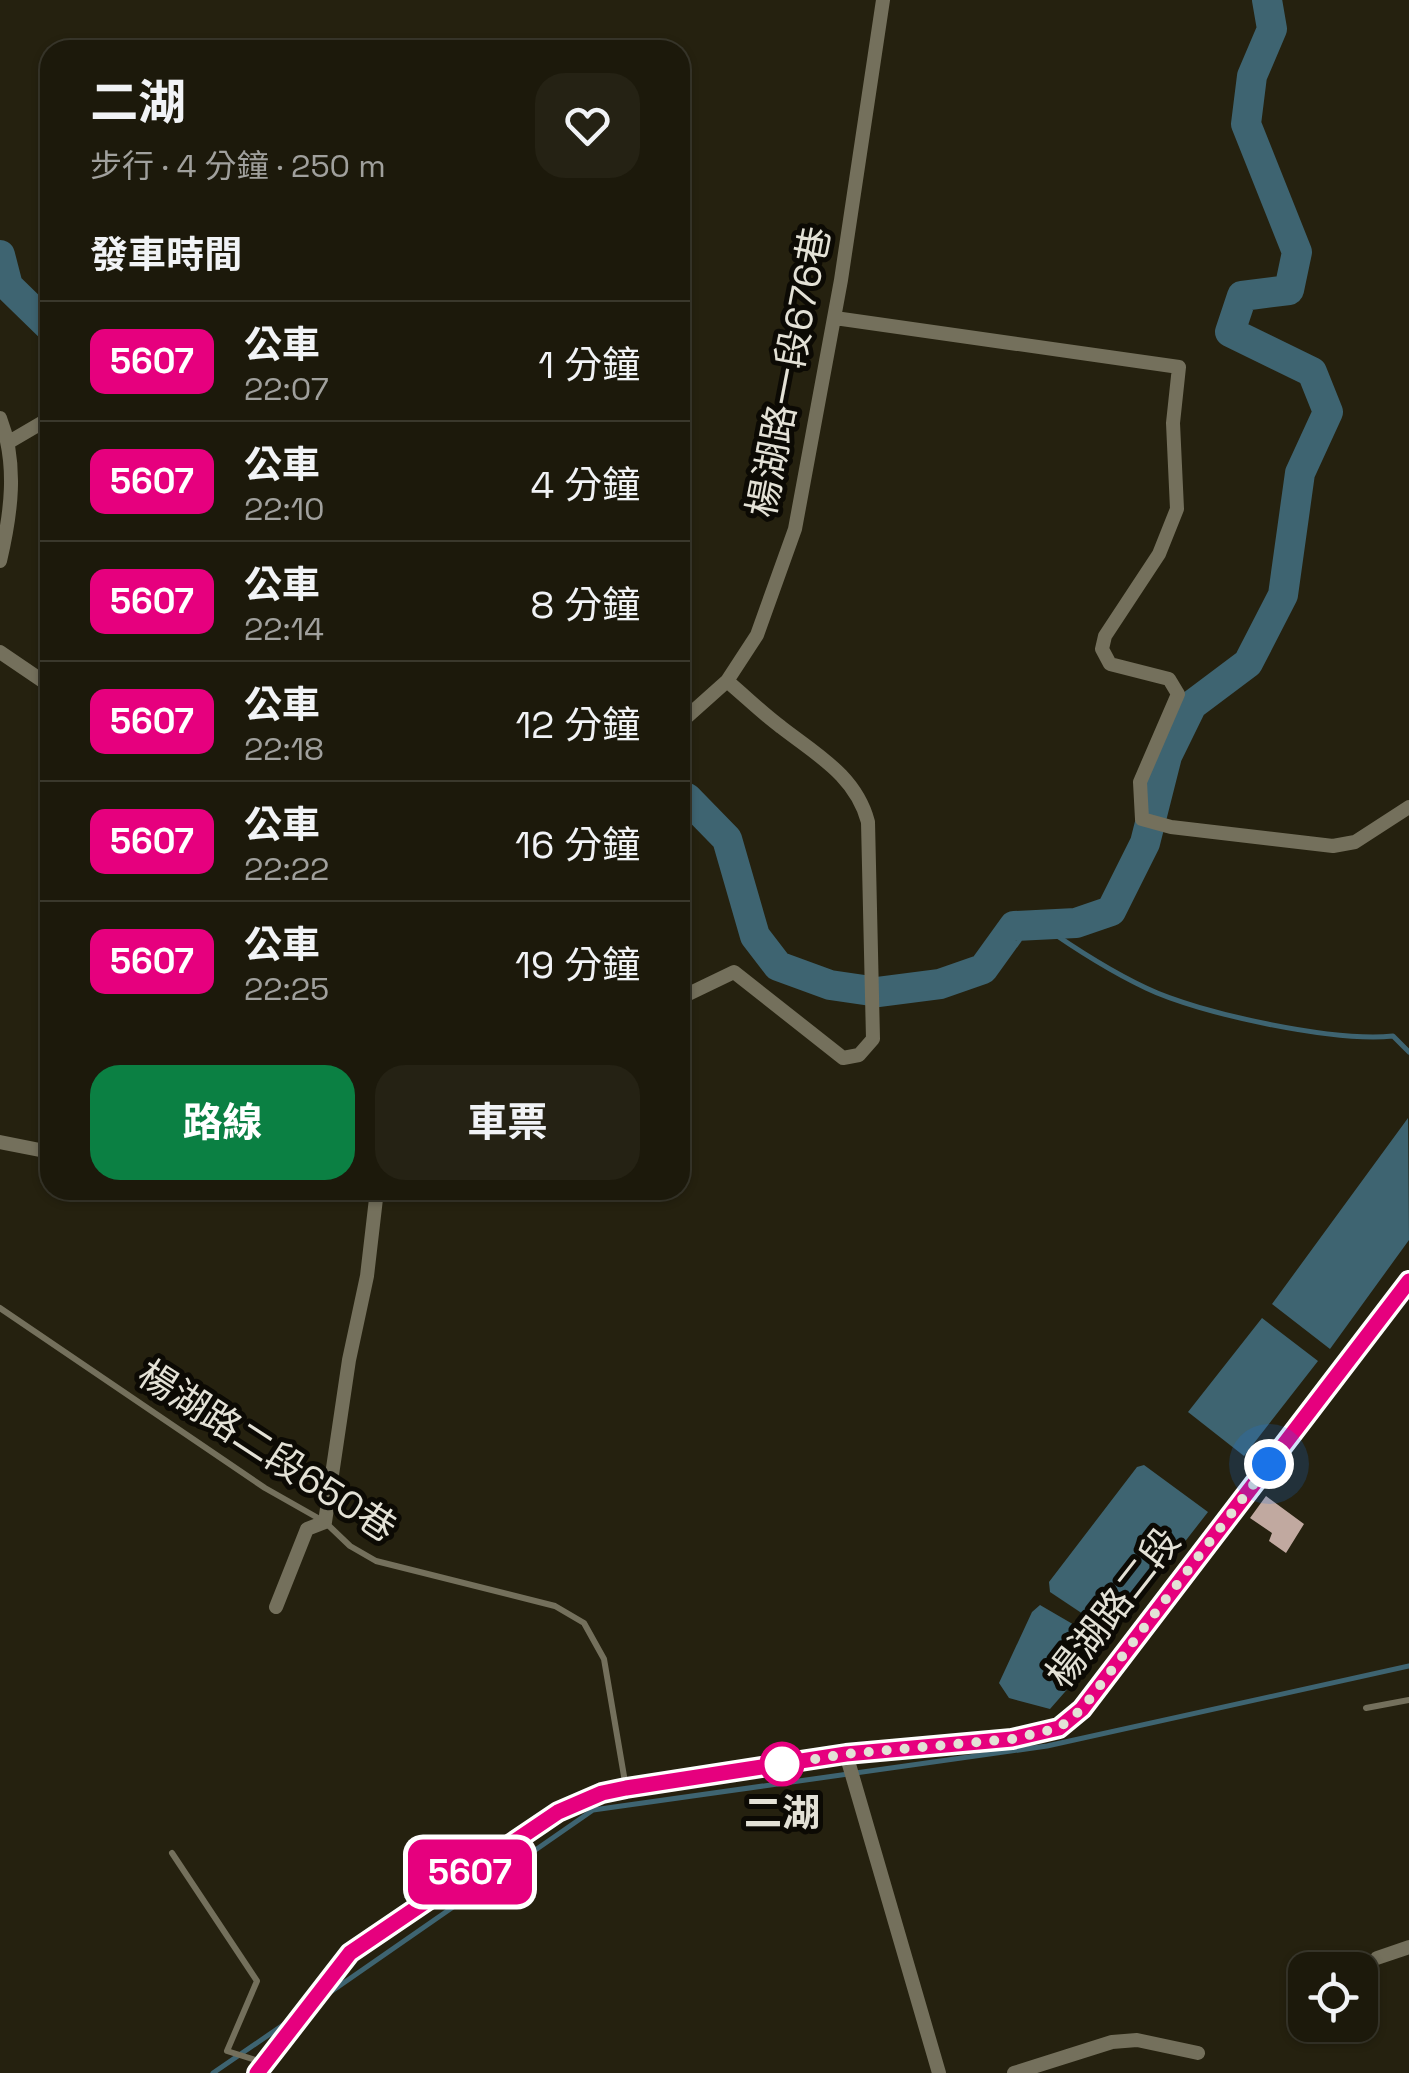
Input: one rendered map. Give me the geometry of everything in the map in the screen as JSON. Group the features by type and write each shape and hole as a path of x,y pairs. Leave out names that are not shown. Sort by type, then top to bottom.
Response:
{"street":[{"name":"楊湖路一段676巷","path":"690,714 728,681 757,636 795,529 834,318 882,0"},
{"path":"834,318 1179,367 1173,422 1178,509 1159,554 1105,636 1102,648 1110,664 1169,679 1178,694 1140,782 1142,818 1171,828 1333,846 1355,842 1409,806"},
{"path":"0,418 9,442 11,515 1,553"},
{"path":"9,442 40,424"},
{"path":"0,652 40,679"},
{"path":"690,993 734,972 844,1058 859,1055 873,1039 868,822 864,806 835,766 779,726 728,681"},
{"path":"0,1142 40,1150"},
{"path":"276,1607 307,1528 325,1522 348,1360 367,1276 376,1200"},
{"name":"楊湖路二段","path":"261,2068 350,1953 558,1812 602,1793 846,1754 1012,1739 1059,1728 1082,1709 1409,1281"},
{"path":"846,1754 939,2073"},
{"path":"1378,1958 1409,1947"},
{"path":"1014,2073 1112,2042 1136,2040 1198,2052"}],"lane":[{"name":"楊湖路二段650巷","path":"0,1308 265,1488 325,1522 350,1546 376,1562 554,1606 584,1623 604,1660 626,1788"},
{"path":"1366,1708 1409,1700"},
{"path":"172,1854 257,1981 227,2051 261,2068"}],"water":[{"path":"1408,1118 1409,1240 1330,1349 1272,1304"},
{"path":"1262,1318 1318,1361 1244,1456 1188,1412"},
{"path":"1144,1465 1208,1512 1113,1634 1050,1592 1049,1582 1137,1467"},
{"path":"1040,1605 1107,1644 1050,1709 1009,1698 999,1683 1032,1612"}],"building":[{"path":"1266,1496 1304,1524 1286,1553 1269,1541 1272,1533 1250,1518"}],"waterway":[{"path":"690,801 727,839 755,936 778,966 830,985 878,992 940,984 983,969 1014,926 1076,923 1111,911 1145,843 1167,756 1192,705 1248,663 1283,595 1300,473 1328,412 1312,372 1230,332 1242,296 1289,290 1297,252 1246,124 1252,76 1272,29 1267,0"},
{"path":"0,255 8,286 40,317"},
{"path":"1040,924 1105,966 1170,998 1303,1030 1393,1036 1409,1052"},
{"path":"332,1991 593,1810 1047,1746 1409,1666"},
{"path":"213,2073 286,2023"}],"bus line":[{"name":"5607","path":"257,2073 350,1953 558,1812 602,1793 846,1754 1012,1739 1059,1728 1082,1709 1409,1281"}],"place":[{"name":"二湖","path":"782,1764"}],"route":[{"path":"782,1764 772,1766 846,1754 1012,1739 1059,1728 1082,1709 1269,1464"}]}
